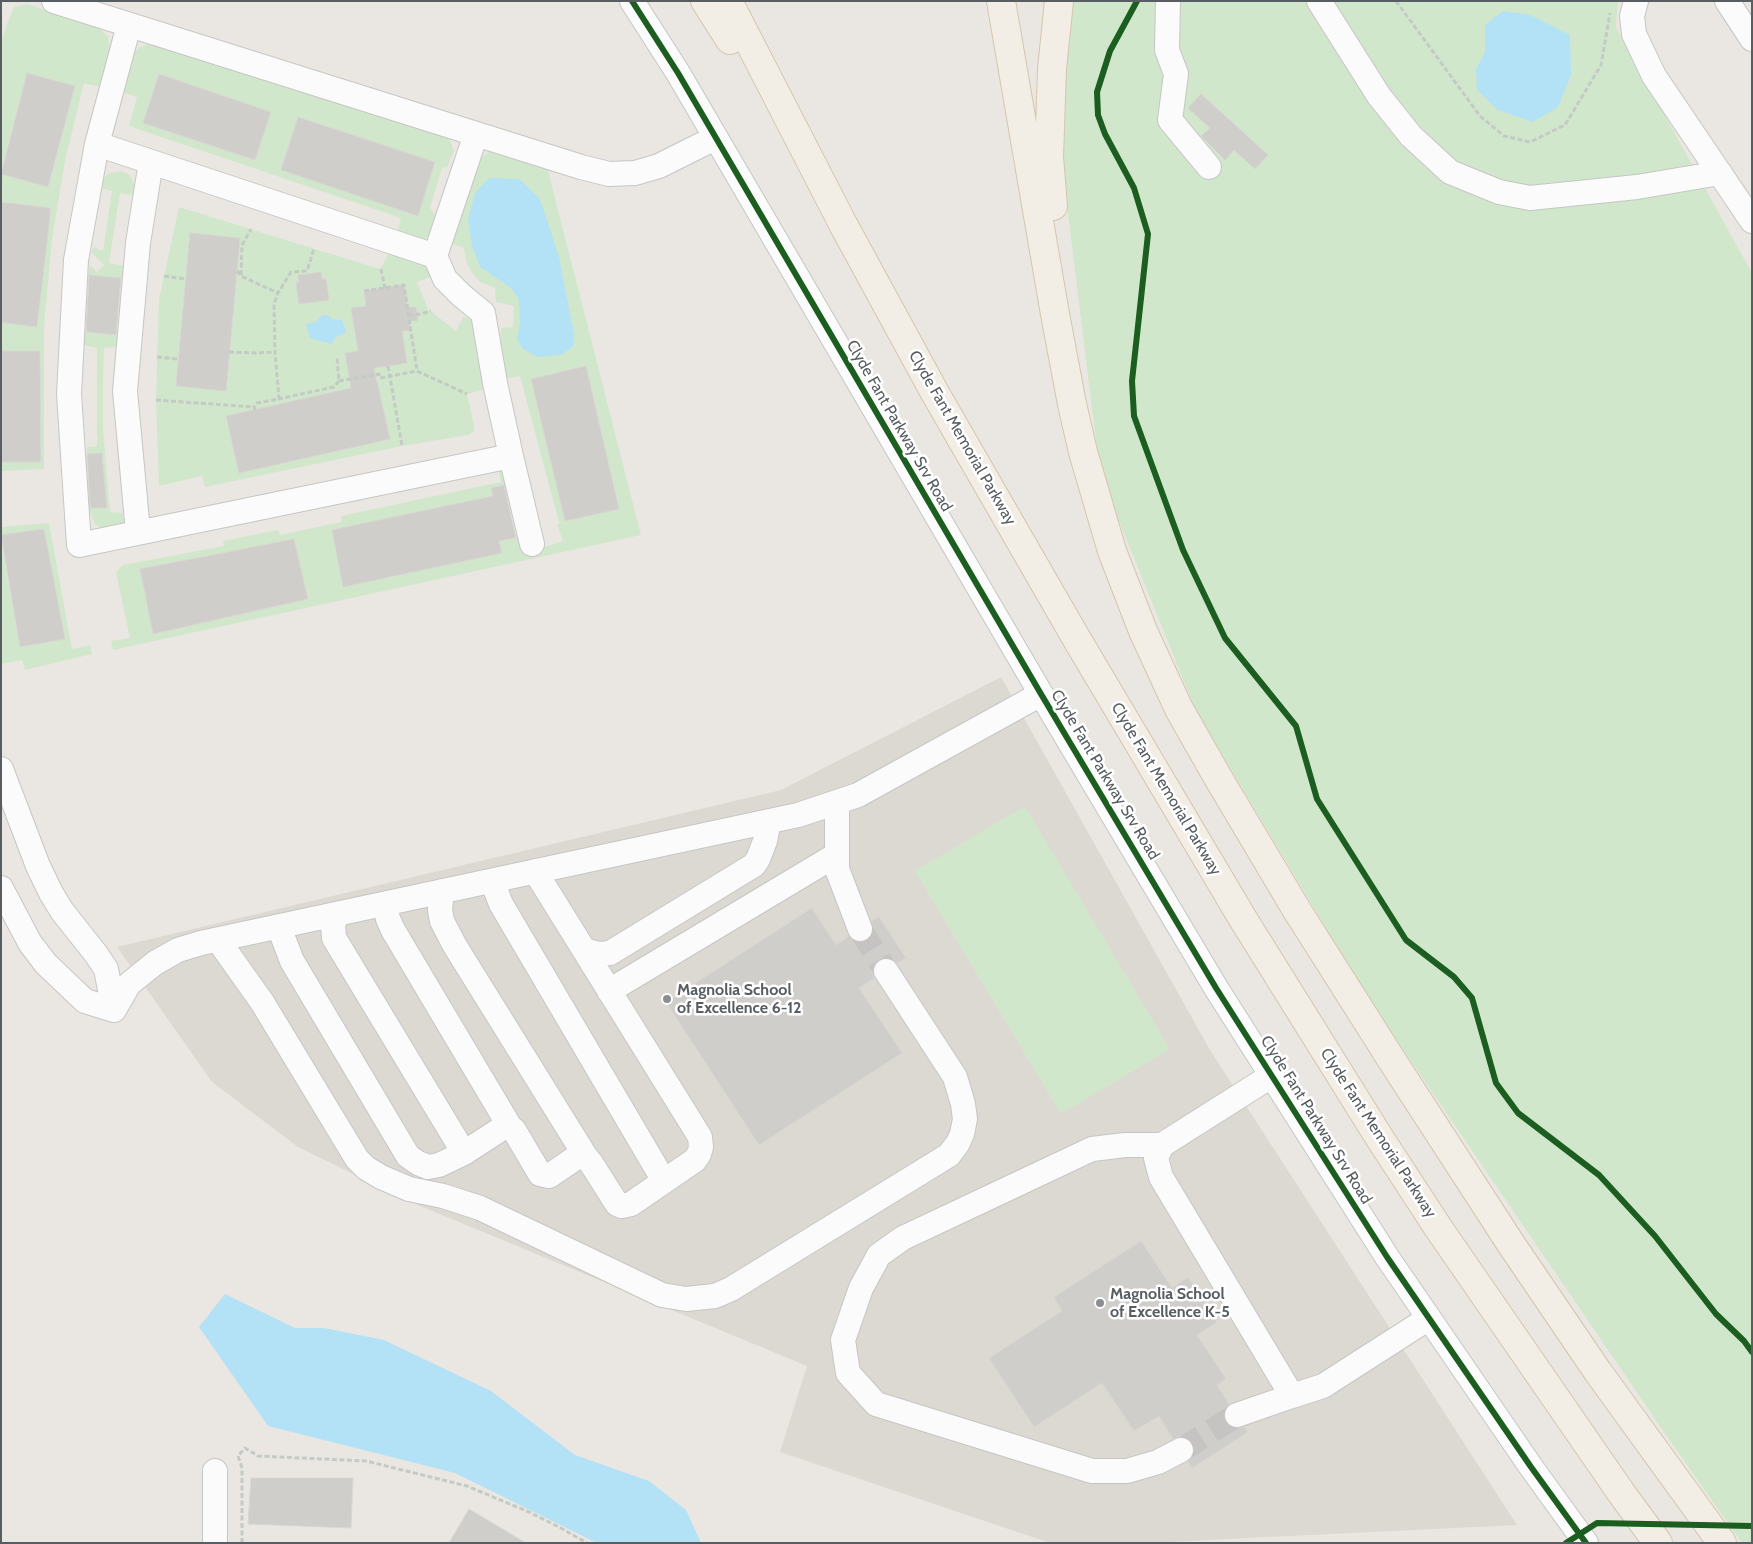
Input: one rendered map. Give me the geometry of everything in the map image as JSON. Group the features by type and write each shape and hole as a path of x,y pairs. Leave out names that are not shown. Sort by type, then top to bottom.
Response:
{"main road":[{"path":"705,1 774,112 806,154"},
{"name":"Clyde Fant Memorial Parkway","path":"728,1 806,154 935,393 1075,636 1243,919 1379,1137 1434,1221 1622,1494 1658,1543"},
{"path":"1001,1 1072,404 1099,510 1112,551 1143,631 1180,709 1217,776 1308,929 1510,1244 1598,1372 1722,1543"},
{"path":"1059,1 1052,69 1049,157 1072,404"}],"street":[{"path":"54,1 581,167 609,174 635,173 659,166 715,138"},
{"name":"Clyde Fant Parkway Srv Road","path":"632,1 668,58 1138,859 1271,1076 1387,1257 1586,1543"},
{"path":"1168,1 1167,50 1176,74 1170,120 1209,167"},
{"path":"1319,1 1380,96 1411,136 1450,172 1499,192 1530,198 1637,187 1720,173"},
{"path":"1636,1 1632,16 1634,34 1654,76 1752,221"},
{"path":"1727,1 1752,39"},
{"path":"129,25 97,144 76,260 69,394 79,545 510,456"},
{"path":"476,134 435,256 445,279 483,313 494,383 532,544"},
{"path":"97,144 435,256"},
{"path":"138,532 124,391 138,243 151,162"},
{"path":"114,1010 129,984 156,963 178,950 280,926 798,815 858,795 1041,694"},
{"path":"1,769 38,866 51,893 106,969 114,1010"},
{"path":"837,802 837,869 860,929"},
{"path":"584,950 598,954 610,953 754,865 765,842 769,821"},
{"path":"609,990 836,855"},
{"path":"442,892 440,910 442,921 455,946 616,1204 622,1206 631,1204 695,1160 701,1147 700,1137 535,871"},
{"path":"496,880 496,891 504,910 664,1181"},
{"path":"1,888 30,943 46,964 85,1001 114,1010"},
{"path":"385,904 388,920 393,930 510,1128 514,1130 540,1174 549,1176 580,1155 586,1157"},
{"path":"337,914 333,925 334,938 464,1153"},
{"path":"280,926 292,961 408,1156 428,1167 439,1165 464,1153 504,1127 510,1128"},
{"path":"218,940 262,1002 357,1159 366,1168 381,1177 409,1189 443,1196 480,1208 662,1294 686,1299 715,1296 731,1289 948,1155 958,1143 965,1119 964,1104 956,1077 886,971"},
{"path":"1271,1076 1162,1145 1156,1158 1161,1177 1292,1396"},
{"path":"1162,1145 1126,1144 1092,1149 904,1238 879,1255 861,1288 844,1340 848,1373 876,1404 1092,1471 1127,1471 1158,1462 1181,1450"},
{"path":"1237,1415 1323,1386 1429,1318"},
{"path":"215,1471 215,1543"}],"path":[{"path":"1396,1 1480,116 1504,136 1530,142 1565,125 1601,65 1611,10"},
{"path":"241,276 242,245 251,229"},
{"path":"277,399 274,304 278,293 291,272 307,271 314,249"},
{"path":"381,269 385,288"},
{"path":"237,270 241,276 278,293"},
{"path":"164,276 186,279"},
{"path":"364,291 404,285 417,372"},
{"path":"408,315 431,311"},
{"path":"229,352 256,354 275,352"},
{"path":"157,357 178,359"},
{"path":"337,358 339,381"},
{"path":"388,366 402,446"},
{"path":"156,400 255,408 257,403 334,387 339,381 379,374 380,378 417,372 467,394"},
{"path":"242,1543 242,1468 238,1456 245,1448 258,1456 366,1461 467,1486 552,1523 587,1543"}],"shaded area":[{"name":"Magnolia School of Excellence 6-12","path":"1001,677 1210,1050 1517,1525 1146,1543 1050,1543 780,1452 807,1366 413,1203 298,1147 212,1082 117,947 781,790"}],"green space":[{"path":"1069,1 1618,1 1616,27 1752,273 1752,1543 1742,1543 1668,1438 1368,998 1196,711 1100,474 1064,181 1064,35"},
{"path":"27,4 99,28 108,37 110,47 100,87 84,83 65,161 52,239 44,327 44,469 1,471 1,462 41,462 40,351 1,351 1,322 37,326 51,208 1,202 1,174 48,187 75,86 27,73 1,171 1,44 14,7"},
{"path":"150,44 433,130 449,138 454,151 447,167 442,168 430,207 435,216 433,230 425,239 406,238 397,233 401,218 129,126 137,97 121,92 133,54 140,47","holes":["159,74 271,112 255,160 143,123","298,117 435,162 418,216 281,170"]},
{"path":"493,149 546,163 641,535 113,650 111,641 130,638 116,572 123,565 224,546 223,541 278,530 280,535 341,522 341,516 501,482 497,465 500,463 509,484 491,488 502,540 519,537 525,555 544,551 544,547 563,541 557,524 562,522 559,522 520,376 505,379 501,352 501,328 513,327 514,306 496,302 495,288 480,282 466,261 464,248 452,244 479,159","holes":["586,366 619,508 565,521 531,379","294,539 308,599 153,634 140,569","499,540 501,553 343,587"]},
{"path":"120,171 129,174 135,185 135,192 132,195 120,193 109,263 125,266 123,279 88,275 90,265 97,272 104,265 92,253 92,250 95,247 103,251 112,191 100,188 103,179 110,173"},
{"path":"179,207 380,269 389,253 427,266 431,272 430,277 417,282 428,309 456,331 463,317 470,319 478,329 483,390 467,394 474,431 468,435 402,446 205,487 202,476 159,486 156,400 159,299"},
{"path":"83,332 119,335 118,347 104,348 103,381 103,428 110,512 122,513 125,523 115,529 103,529 95,524 89,508 107,508 102,454 87,454 87,447 97,446 97,348 83,345"},
{"path":"49,523 72,649 90,645 92,654 25,670 22,660 1,664 1,542 20,647 64,639 1,535 1,527"},
{"path":"1025,806 1170,1049 1061,1114 915,871"}],"water":[{"path":"1503,11 1530,15 1570,35 1571,75 1558,107 1533,122 1498,110 1477,90 1476,69 1485,52 1485,25"},
{"path":"489,178 519,179 540,199 559,257 574,335 573,346 561,355 538,357 523,349 517,340 520,325 519,300 511,288 480,267 472,246 468,220 475,193"},
{"path":"322,315 342,320 346,332 335,338 332,344 310,338 306,324 316,322"},
{"path":"225,1294 295,1328 324,1328 384,1340 491,1391 575,1455 649,1481 686,1510 701,1543 597,1543 455,1473 268,1426 199,1327"}],"building":[{"path":"27,73 75,86 48,187 1,174"},
{"path":"159,74 271,112 255,160 143,123"},
{"path":"1201,94 1268,155 1255,169 1234,150 1225,160 1201,136 1210,128 1188,108"},
{"path":"298,117 435,162 418,216 281,170"},
{"path":"1,202 51,208 37,327 1,322"},
{"path":"190,233 240,238 226,391 176,386"},
{"path":"321,272 322,279 326,279 329,300 299,304 296,283 299,282 298,275"},
{"path":"89,275 121,278 116,335 86,332"},
{"path":"404,285 407,307 416,307 418,321 409,321 411,330 402,331 407,363 374,368 390,439 239,473 226,416 351,388 345,353 358,351 351,308 366,306 364,291"},
{"path":"1,351 40,351 41,462 1,462"},
{"path":"586,366 619,509 565,521 531,379"},
{"path":"102,453 107,508 90,508 87,454"},
{"path":"504,485 516,538 499,541 502,553 343,587 332,530 493,496 491,488"},
{"path":"44,529 65,639 20,647 1,535"},
{"path":"294,539 308,599 153,634 140,569"},
{"path":"812,908 836,945 849,936 857,942 865,942 873,932 872,921 879,917 906,958 897,963 885,957 879,959 874,965 872,972 874,978 859,988 902,1053 759,1145 666,1002"},
{"path":"1141,1241 1172,1288 1188,1277 1217,1322 1197,1335 1226,1379 1217,1385 1229,1404 1224,1412 1224,1420 1228,1426 1235,1429 1244,1427 1248,1432 1192,1468 1188,1461 1193,1457 1195,1450 1193,1443 1189,1439 1181,1436 1173,1439 1159,1416 1134,1431 1102,1383 1034,1427 989,1358 1062,1311 1054,1297"},
{"path":"251,1478 353,1478 351,1528 248,1524"},
{"path":"469,1509 526,1543 449,1543"}],"tunnel":[{"path":"860,929 886,971"},
{"path":"1181,1450 1237,1415"}],"cycle path":[{"path":"632,1 678,73 1041,694 1216,988 1387,1257 1531,1467 1586,1543"},
{"path":"1137,1 1110,51 1097,92 1098,115 1105,134 1134,188 1148,234 1132,381 1134,416 1183,550 1225,638 1296,726 1317,799 1406,940 1454,977 1472,998 1496,1083 1518,1113 1599,1175 1655,1236 1716,1314 1744,1341 1752,1352"},
{"path":"1566,1543 1597,1523 1752,1526"}],"place":[{"name":"Magnolia School of Excellence 6-12","path":"667,999"},
{"name":"Magnolia School of Excellence K-5","path":"1100,1303"}]}
